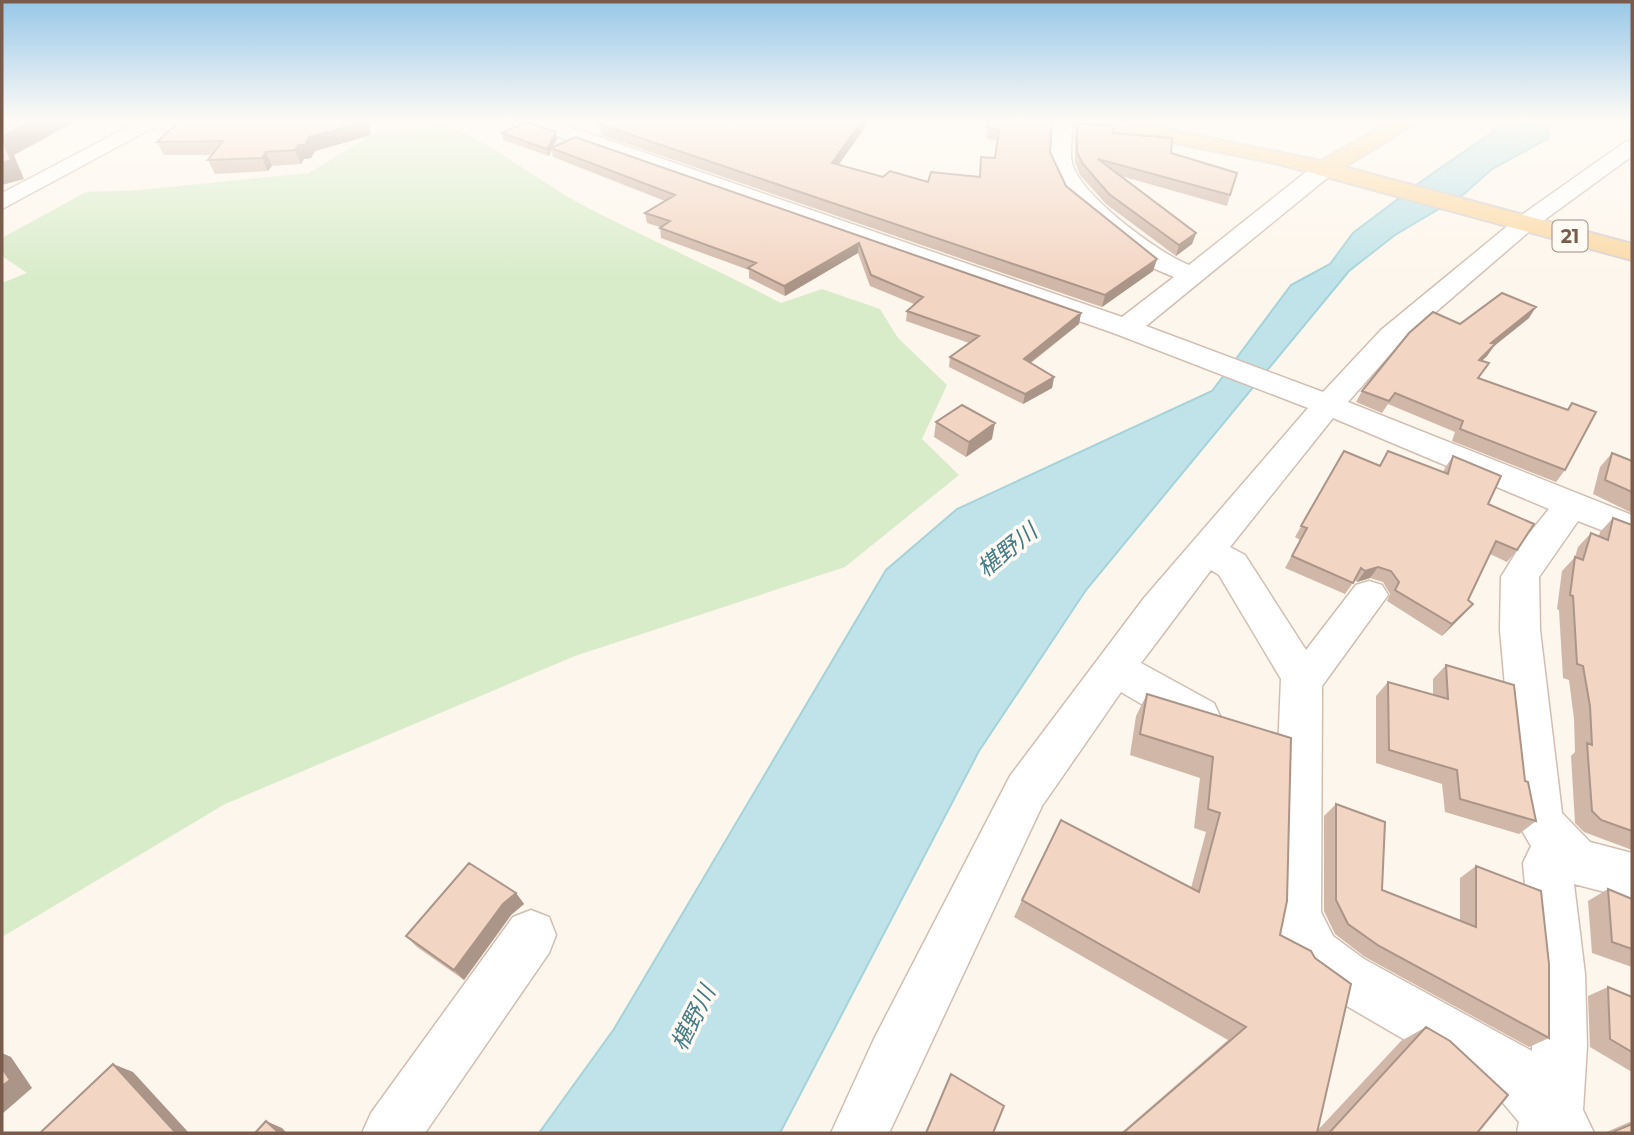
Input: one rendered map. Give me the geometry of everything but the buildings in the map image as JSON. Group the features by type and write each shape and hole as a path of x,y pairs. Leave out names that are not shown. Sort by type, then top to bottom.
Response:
{"main road":[{"name":"21","path":"1335,172 1632,252"}],"street":[{"path":"2,202 59,172"},
{"path":"679,172 1131,330 1320,402 1632,529"},
{"path":"1065,172 1073,190 1157,261 1192,275"},
{"path":"1131,330 1192,275 1320,172"},
{"path":"860,1133 893,1058 1026,791 1115,667 1320,402 1516,221 1598,172"},
{"path":"1572,505 1535,550 1520,578 1520,630 1540,822 1576,862 1632,876"},
{"path":"1206,550 1232,565 1301,677 1296,916 1315,954 1346,977 1514,1073 1554,1129"},
{"path":"1301,677 1312,673 1369,595"},
{"path":"1115,667 1199,716"},
{"path":"1554,1129 1560,1046 1559,974 1547,863 1559,843"},
{"path":"391,1133 531,935"}],"green space":[{"path":"528,172 590,209 781,303 822,289 880,309 898,338 947,385 922,439 959,475 845,567 575,656 225,804 2,937 2,283 27,273 2,256 2,238 86,192 140,190 309,173"}],"water":[{"name":"椹野川","path":"1435,172 1489,172 1464,194 1395,235 1349,271 1086,590 979,751 780,1133 539,1133 614,1029 886,570 957,509 1212,391 1291,285 1330,264 1353,233"}]}
